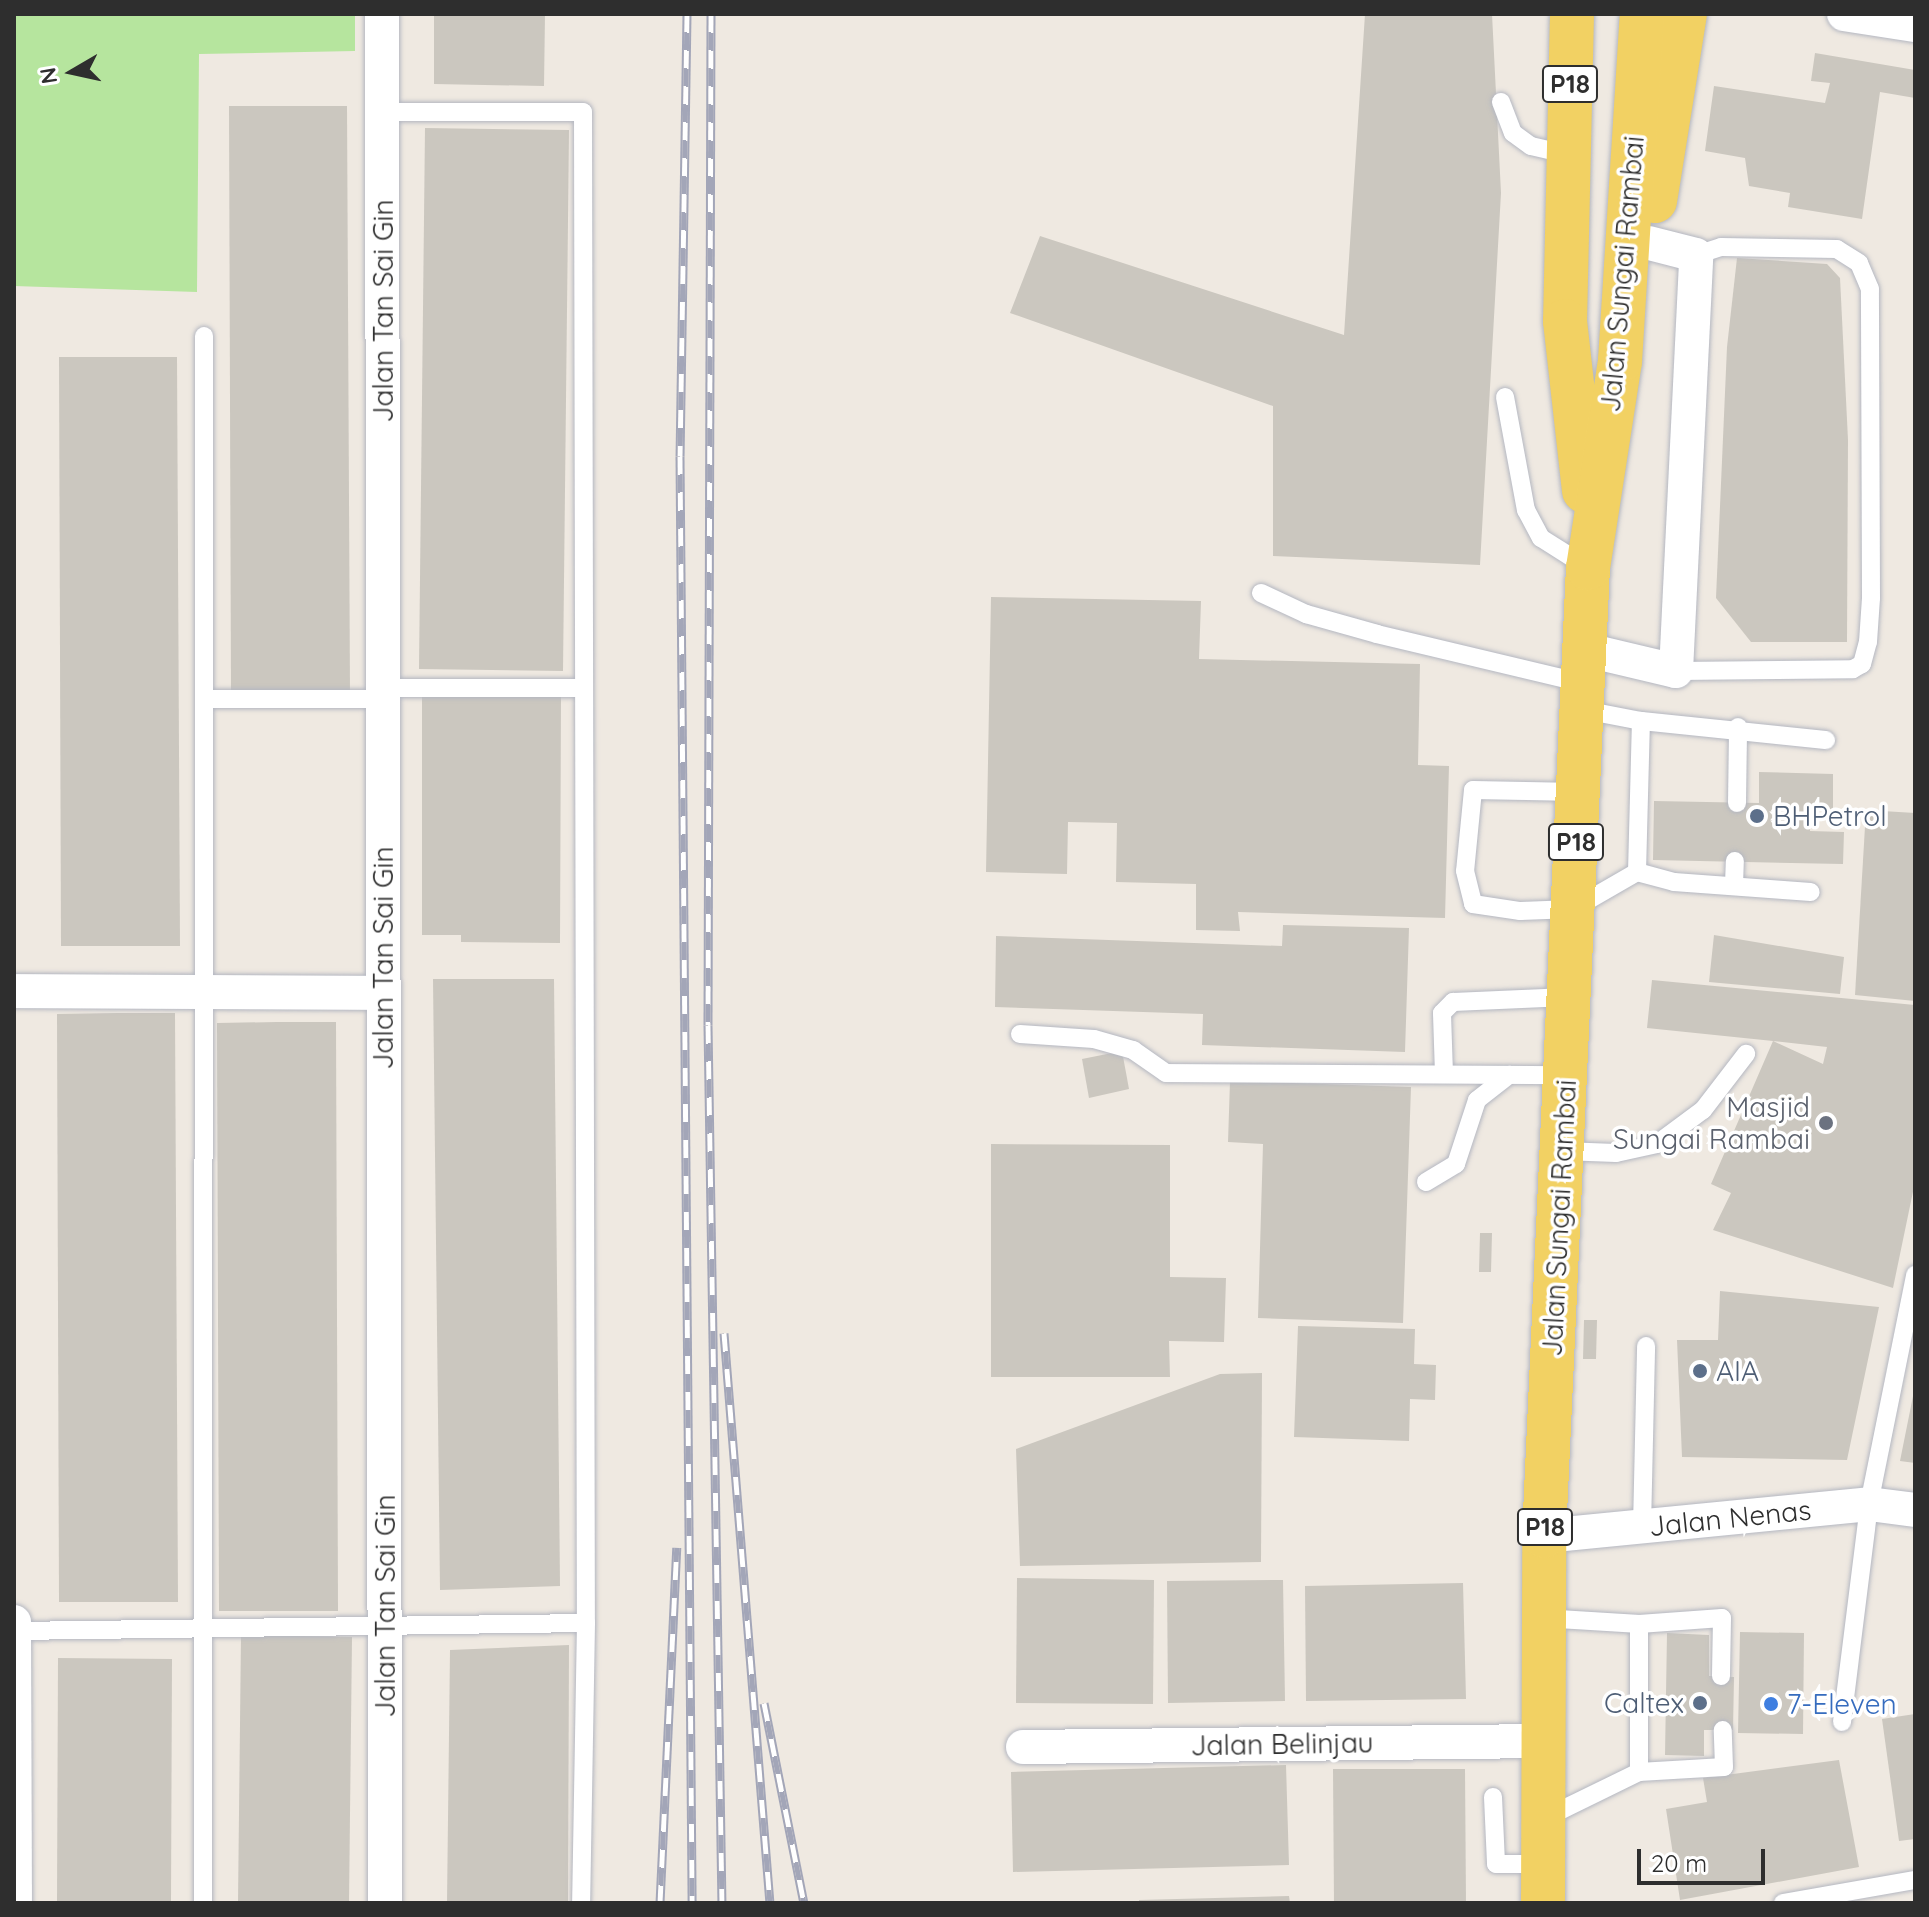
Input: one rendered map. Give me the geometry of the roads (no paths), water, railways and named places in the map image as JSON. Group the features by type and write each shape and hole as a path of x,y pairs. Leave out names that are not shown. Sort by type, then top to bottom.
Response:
{"main road":[{"path":"1552,14 1562,59 1569,155"},
{"name":"Jalan Sungai Rambai","path":"1572,14 1566,360 1589,550"},
{"name":"Jalan Sungai Rambai","path":"1542,1883 1544,1536 1568,997 1586,681 1589,550 1620,361 1642,14"},
{"path":"1620,361 1649,243 1685,14"}],"street":[{"name":"Jalan Tan Sai Gin","path":"382,14 385,1903"},
{"path":"1844,14 1915,25"},
{"path":"1586,681 1676,671 1696,255 1649,243"},
{"path":"14,991 383,993"},
{"name":"Jalan Nenas","path":"1544,1536 1869,1504 1915,1510"},
{"path":"14,1622 15,1903"},
{"name":"Jalan Belinjau","path":"1023,1747 1542,1741"}],"lane":[{"path":"1501,102 1513,133 1531,146 1569,155"},
{"path":"383,112 583,112 586,1623 581,1903"},
{"path":"1676,671 1853,669 1862,664 1868,642 1871,598 1870,289 1859,263 1837,249 1721,247 1696,255"},
{"path":"203,1903 204,336"},
{"path":"1505,397 1526,510 1541,538 1589,550"},
{"path":"1261,593 1306,614 1377,634 1586,681 1641,721 1738,727 1826,740"},
{"path":"204,699 584,688"},
{"path":"1637,872 1641,721"},
{"path":"1737,803 1738,727"},
{"path":"1579,792 1473,790 1465,871 1473,904 1520,911 1573,909 1637,872 1674,882 1811,892"},
{"path":"1734,885 1735,861"},
{"path":"1444,1074 1442,1013 1453,1002 1568,997"},
{"path":"1020,1034 1094,1039 1133,1050 1166,1073 1566,1075"},
{"path":"1562,1151 1616,1153 1657,1144 1703,1110 1746,1054"},
{"path":"1426,1182 1456,1164 1477,1100 1509,1075"},
{"path":"1842,1722 1869,1504 1915,1275"},
{"path":"1642,1527 1646,1346"},
{"path":"1543,1618 1639,1624 1722,1618 1721,1676"},
{"path":"14,1631 586,1623"},
{"path":"1639,1624 1639,1772"},
{"path":"1541,1819 1639,1772 1724,1767 1723,1730"},
{"path":"1493,1797 1496,1864 1542,1883"},
{"path":"1783,1903 1915,1880"}],"railway":[{"path":"687,14 680,456 692,1903"},
{"path":"711,14 708,1025 722,1903"},
{"path":"724,1333 770,1903"},
{"path":"660,1903 677,1547"},
{"path":"764,1703 804,1903"}],"place":[{"name":"BHPetrol","path":"1757,816"},
{"name":"Masjid Sungai Rambai","path":"1826,1123"},
{"name":"AIA","path":"1700,1371"},
{"name":"Caltex","path":"1700,1703"},
{"name":"7-Eleven","path":"1771,1704"}]}
